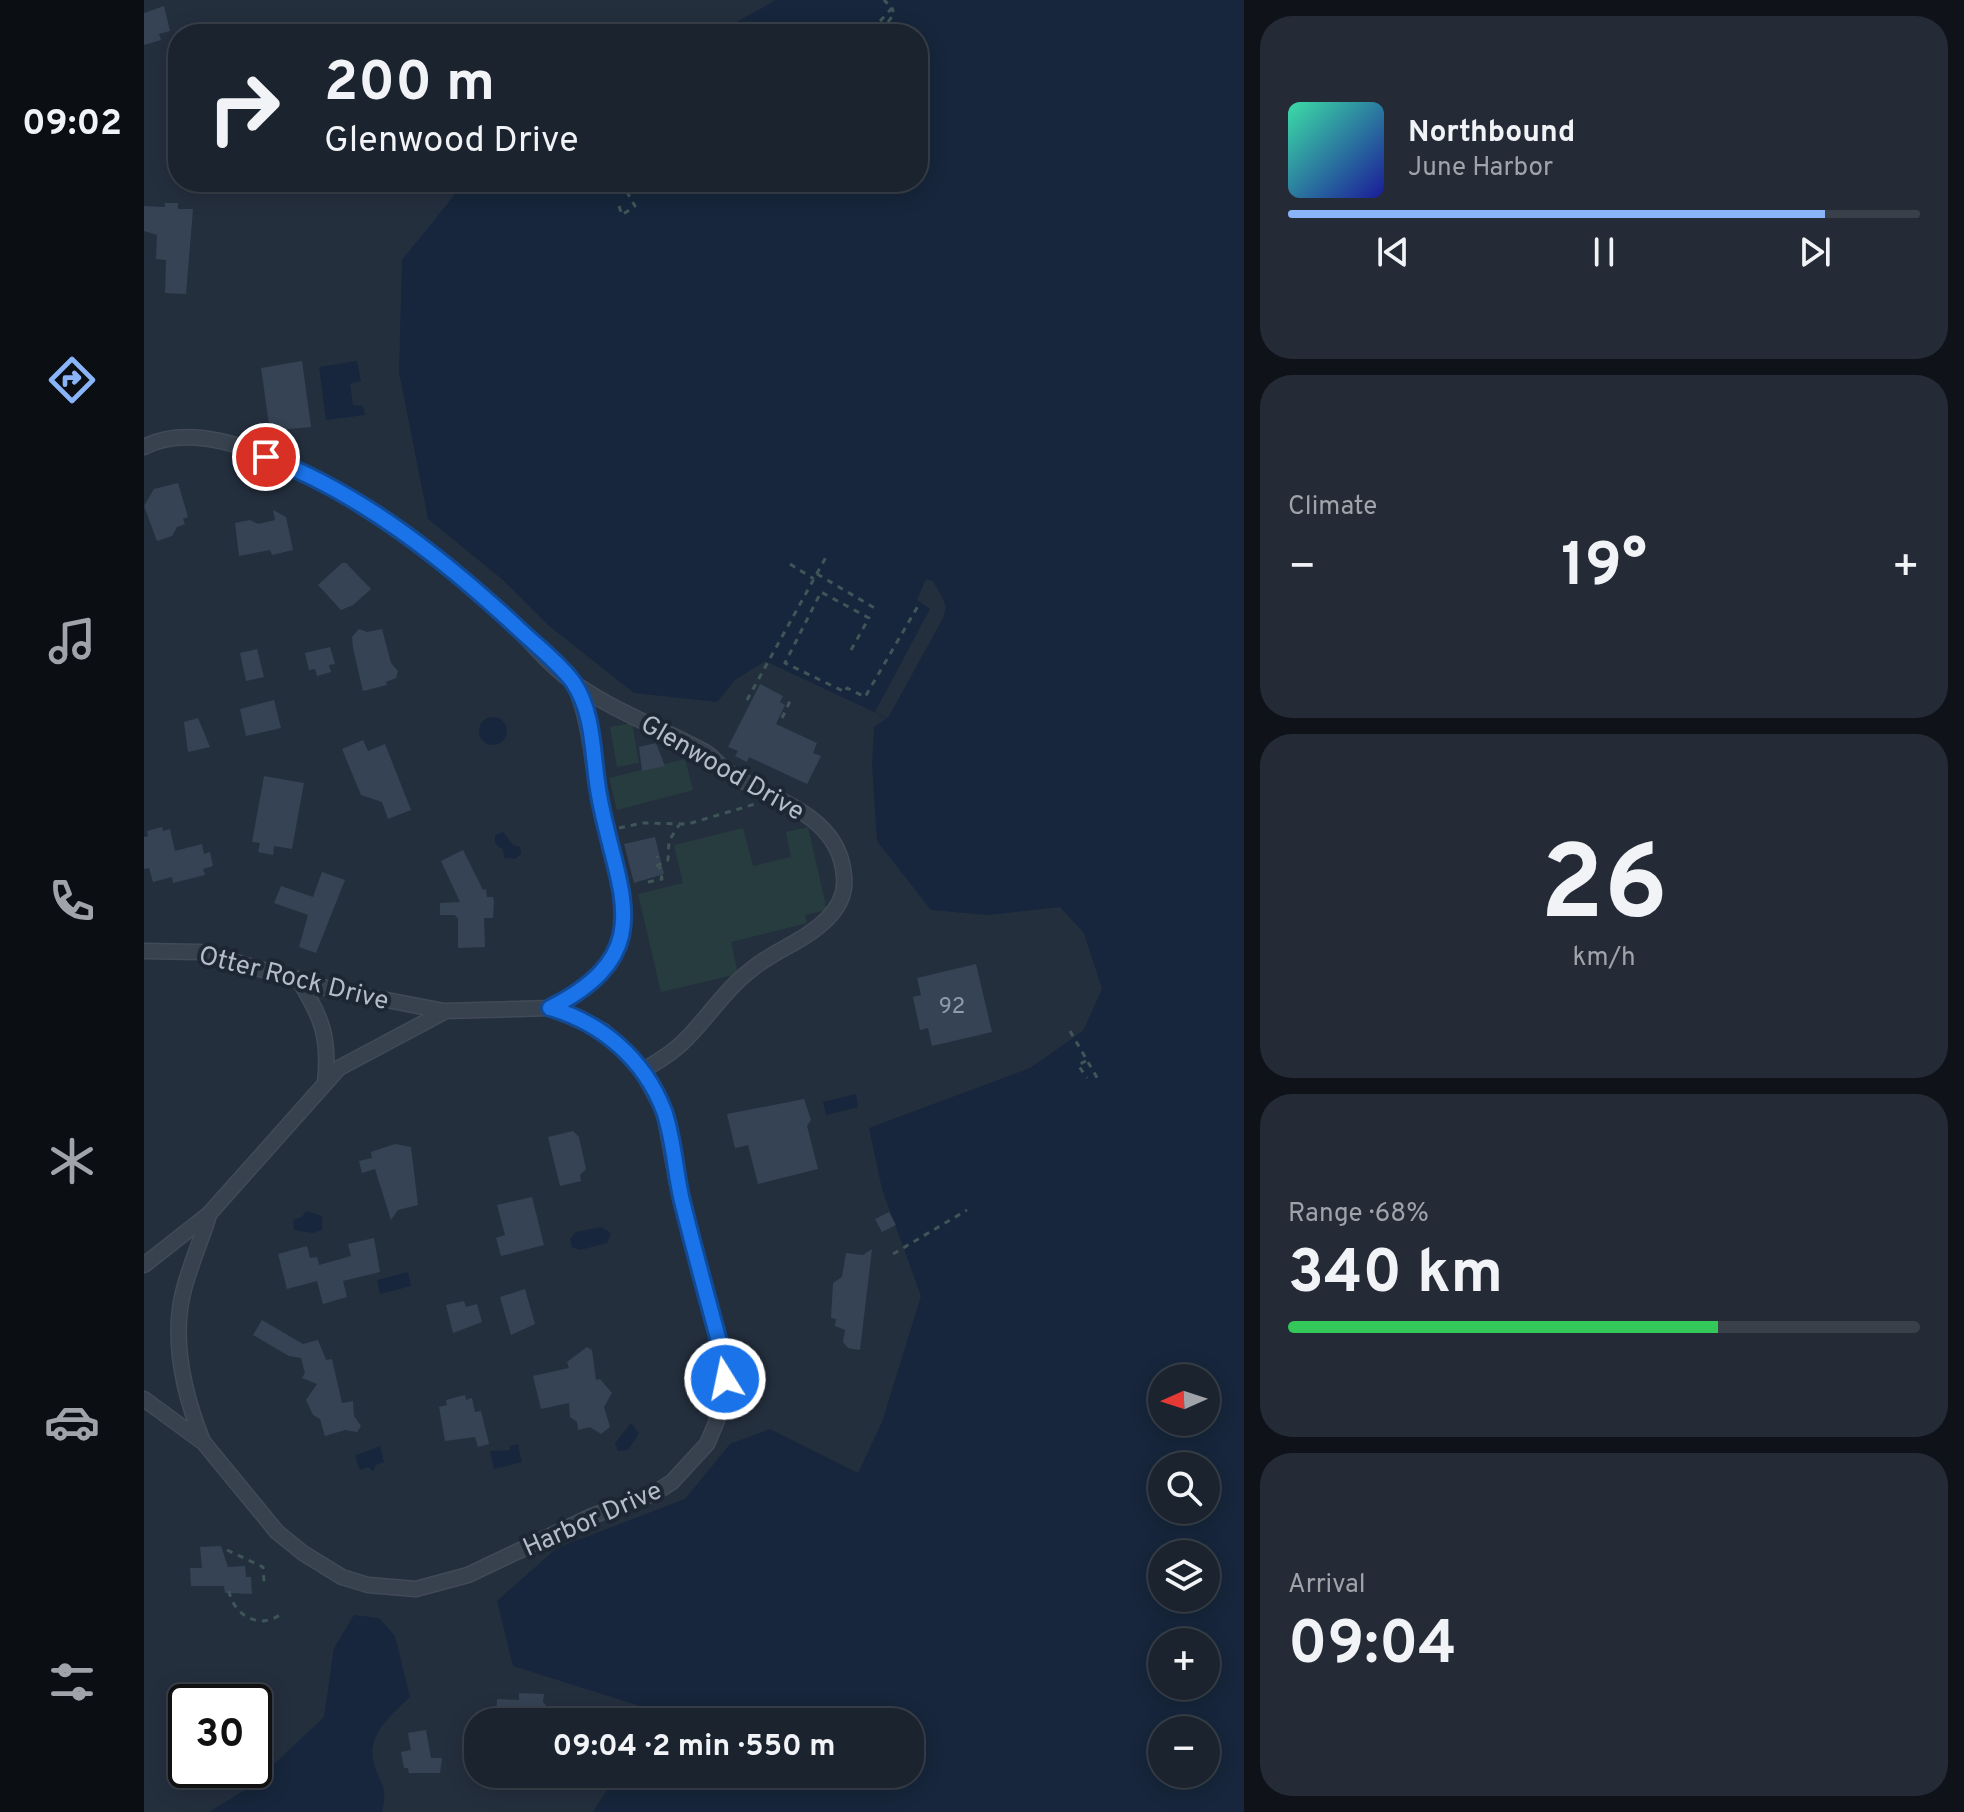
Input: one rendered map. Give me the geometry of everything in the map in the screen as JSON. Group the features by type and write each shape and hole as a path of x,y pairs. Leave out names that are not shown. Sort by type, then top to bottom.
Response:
{"street":[{"name":"Glenwood Drive","path":"144,447 170,438 222,441 323,484 426,548 496,607 573,682 708,754 728,772 797,807 826,833 843,867 844,890 838,906 810,934 753,968 670,1055 642,1071"},
{"name":"Glenwood Drive","path":"550,1008 583,991 603,971 617,948 624,916 623,891 608,832 590,728 573,682"},
{"name":"Otter Rock Drive","path":"144,951 200,952 298,979 444,1011"},
{"path":"298,979 321,1020 328,1042 325,1083"},
{"name":"Harbor Drive","path":"144,1399 204,1443 277,1532 303,1553 342,1577 388,1587 416,1589 457,1579 592,1516 653,1494 672,1482 707,1444 723,1403 723,1356 677,1183 664,1112 642,1071 604,1031 550,1008 444,1011"},
{"path":"144,1265 209,1214 339,1068 370,1048 444,1011"},
{"name":"Harbor Drive","path":"204,1443 191,1412 179,1323 183,1295 209,1214"}],"path":[{"path":"884,0 894,14 888,22"},
{"path":"877,24 892,8"},
{"path":"619,206 622,215 635,206 627,192"},
{"path":"747,700 826,557"},
{"path":"790,564 814,579"},
{"path":"817,574 878,610"},
{"path":"851,650 869,618 821,592 785,663 845,692 847,688 865,697 918,606"},
{"path":"781,639 793,645"},
{"path":"782,718 792,697"},
{"path":"608,832 636,824 679,825 755,805 766,791"},
{"path":"658,866 668,860 669,841 679,825"},
{"path":"648,882 662,879 657,856"},
{"path":"1070,1031 1099,1081"},
{"path":"1087,1060 1078,1065 1087,1078"},
{"path":"893,1254 967,1210"},
{"path":"227,1550 263,1567 264,1582"},
{"path":"229,1591 234,1608 245,1616 264,1621 281,1614"}],"green space":[{"path":"632,723 639,763 617,767 610,727"},
{"path":"685,759 693,790 617,810 609,778"},
{"path":"808,827 827,910 805,915 807,923 731,942 738,974 661,992 638,894 683,883 674,845 743,828 753,866 791,857 786,832"}],"water":[{"path":"776,0 1244,0 1244,1812 593,1812 608,1788 924,1788 924,1708 646,1708 513,1666 497,1601 557,1548 685,1499 730,1444 770,1429 858,1473 882,1422 921,1296 882,1189 869,1128 1030,1068 1083,1031 1102,989 1084,933 1060,907 988,915 931,910 877,841 872,764 874,727 887,718 765,661 735,680 717,702 634,693 548,625 503,580 428,519 399,372 402,260 457,192 928,192 928,24 733,24"},
{"path":"357,361 361,381 350,384 353,405 363,406 365,415 326,420 319,367"},
{"path":"493,717 503,721 507,731 503,741 493,745 483,741 479,731 483,721"},
{"path":"503,832 513,845 520,847 521,854 515,859 504,858 503,850 495,843 495,835"},
{"path":"856,1094 858,1107 826,1115 823,1102"},
{"path":"306,1211 322,1216 322,1230 313,1233 294,1230 293,1220 302,1217"},
{"path":"601,1227 611,1233 607,1243 580,1250 572,1247 570,1239 576,1232"},
{"path":"408,1272 411,1286 380,1294 377,1280"},
{"path":"631,1423 639,1433 628,1450 618,1451 615,1443"},
{"path":"518,1444 522,1462 494,1469 490,1451 510,1450 510,1446"},
{"path":"380,1446 384,1462 376,1465 373,1471 368,1467 360,1470 355,1456"},
{"path":"354,1615 379,1618 395,1636 410,1697 384,1724 374,1740 373,1759 384,1795 382,1812 209,1812 248,1788 272,1788 272,1766 324,1717 334,1648"}],"pier":[{"path":"926,579 933,581 942,597 946,607 943,618 888,718 875,712 930,609 917,600"}],"building":[{"path":"164,6 168,24 168,32 159,34 161,40 144,45 144,13"},
{"path":"165,203 178,203 178,209 193,209 186,294 165,293 166,260 156,259 157,235 144,231 144,206 165,207"},
{"path":"302,361 311,427 270,431 261,368"},
{"path":"178,483 188,517 183,519 185,524 177,527 172,536 157,541 144,506 154,489"},
{"path":"273,510 286,517 293,550 272,555 270,550 239,556 235,523 250,520 258,524 275,520"},
{"path":"342,563 346,563 371,589 353,605 341,610 318,585"},
{"path":"359,629 367,632 382,629 391,663 398,671 396,678 386,682 387,685 363,691 352,637"},
{"path":"330,647 335,664 329,665 331,672 317,676 315,669 309,670 305,653"},
{"path":"257,649 264,677 246,681 240,653"},
{"path":"760,684 783,696 780,702 785,705 776,724 817,743 813,753 821,756 807,784 749,757 747,762 735,756 738,751 728,747"},
{"path":"274,700 281,728 246,736 240,709"},
{"path":"198,718 210,747 188,752 184,722"},
{"path":"363,740 368,751 385,744 411,810 388,819 382,802 361,795 342,749"},
{"path":"656,743 665,766 642,771 639,747"},
{"path":"264,776 304,783 292,849 274,846 273,855 258,852 260,843 252,842"},
{"path":"162,827 163,831 170,829 175,851 202,844 204,854 210,852 213,866 203,869 205,875 173,883 172,877 153,882 149,868 144,869 144,837 148,836 147,831"},
{"path":"655,837 664,874 634,883 624,844"},
{"path":"463,850 483,890 486,889 487,897 493,897 494,901 493,918 484,918 485,947 458,948 458,919 455,915 440,915 440,903 460,902 441,861"},
{"path":"322,872 345,880 316,953 299,947 308,915 274,903 281,886 313,897"},
{"path":"976,964 992,1032 932,1046 928,1028 920,1030 913,997 921,995 917,978"},
{"path":"804,1099 811,1120 807,1126 818,1169 758,1184 748,1145 735,1148 727,1114"},
{"path":"573,1131 579,1137 586,1169 580,1175 581,1181 560,1186 548,1137"},
{"path":"395,1144 411,1147 418,1205 398,1210 391,1220 375,1169 362,1173 359,1161 372,1158 371,1152"},
{"path":"532,1197 544,1245 501,1256 496,1238 505,1235 497,1205"},
{"path":"889,1212 896,1225 882,1232 875,1219"},
{"path":"374,1238 380,1272 343,1281 347,1297 323,1304 317,1281 287,1289 278,1254 307,1246 310,1258 317,1257 319,1265 351,1256 348,1244"},
{"path":"872,1249 860,1350 848,1348 843,1342 845,1330 835,1326 836,1319 831,1318 833,1283 842,1277 846,1253 863,1255"},
{"path":"525,1289 535,1324 511,1335 500,1297"},
{"path":"464,1301 466,1307 477,1304 482,1322 453,1333 446,1305"},
{"path":"262,1320 303,1344 318,1340 326,1360 332,1359 342,1403 353,1401 354,1416 361,1426 357,1432 345,1430 325,1436 320,1419 313,1415 306,1400 317,1384 302,1378 305,1373 301,1358 289,1356 253,1335"},
{"path":"587,1347 592,1350 596,1380 600,1379 612,1393 604,1407 610,1427 601,1434 590,1427 578,1430 577,1422 570,1417 569,1403 541,1409 533,1376 569,1368 567,1362"},
{"path":"465,1395 466,1400 472,1398 475,1412 481,1411 489,1444 478,1447 475,1437 445,1441 439,1407 447,1405 446,1400"},
{"path":"221,1546 228,1567 245,1566 246,1577 251,1577 252,1594 225,1593 224,1586 191,1586 190,1568 202,1568 200,1547"},
{"path":"519,1693 544,1694 543,1702 548,1708 497,1708 497,1699 519,1700"},
{"path":"426,1730 431,1758 442,1758 440,1773 409,1773 408,1768 404,1768 401,1752 411,1750 408,1733"}],"route":[{"path":"266,457 368,509 426,548 496,607 573,682 590,728 599,795 623,891 624,916 617,948 603,971 583,991 550,1008 585,1020 604,1031 642,1071 664,1112 677,1183 723,1356 725,1379"}]}
